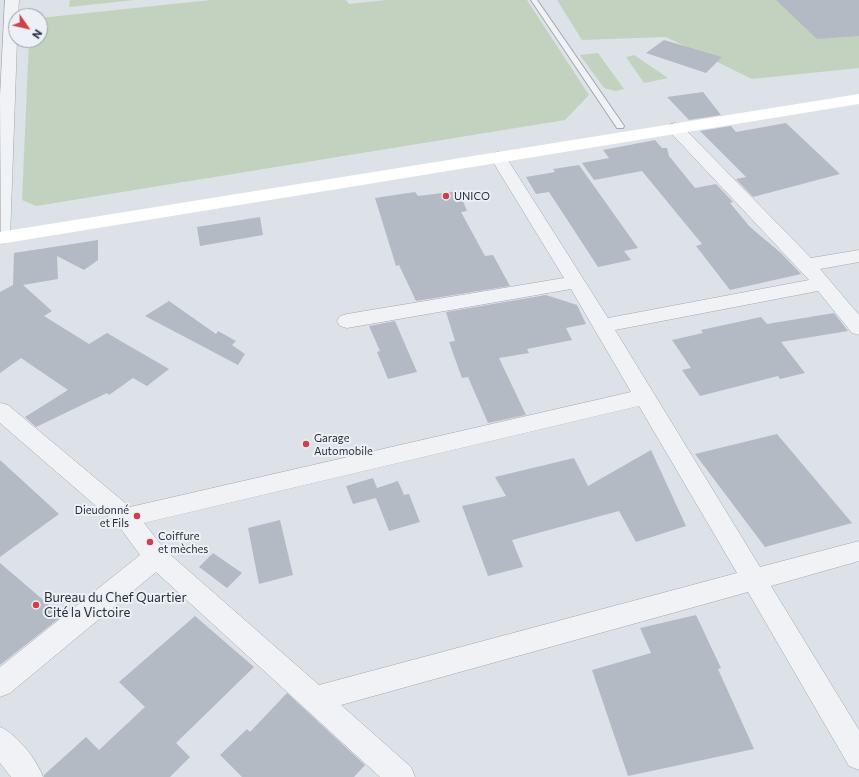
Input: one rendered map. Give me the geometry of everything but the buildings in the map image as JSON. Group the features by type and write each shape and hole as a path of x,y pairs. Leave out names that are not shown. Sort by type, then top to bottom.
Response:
{"main road":[{"path":"1,231 498,157 592,136 620,126 859,88"},
{"path":"1,231 592,136 675,128 859,99"}],"street":[{"path":"1,231 12,0"},
{"path":"675,128 807,265 859,328"},
{"path":"498,157 603,326 859,756"},
{"path":"807,265 859,256"},
{"path":"347,321 576,282"},
{"path":"603,326 823,284"},
{"path":"126,518 645,396"},
{"path":"0,411 126,518 156,556 401,777"},
{"path":"316,699 859,551"},
{"path":"0,684 156,556"},
{"path":"0,741 29,777"}],"lane":[{"path":"534,0 620,126"}],"green space":[{"path":"70,0 134,0 69,7"},
{"path":"211,0 346,0 349,4 386,0 527,0 589,95 565,120 36,206 22,200 29,48 48,48 48,17"},
{"path":"557,0 859,0 859,68 752,79 666,37 582,40"},
{"path":"598,53 624,89 615,91 604,88 580,55"},
{"path":"634,55 668,78 644,83 626,57"}],"place":[{"name":"UNICO","path":"446,196"},
{"name":"Garage Automobile","path":"306,444"},
{"name":"Dieudonné et Fils","path":"137,516"},
{"name":"Coiffure et mèches","path":"150,542"},
{"name":"Bureau du Chef Quartier Cité la Victoire","path":"36,605"}]}
